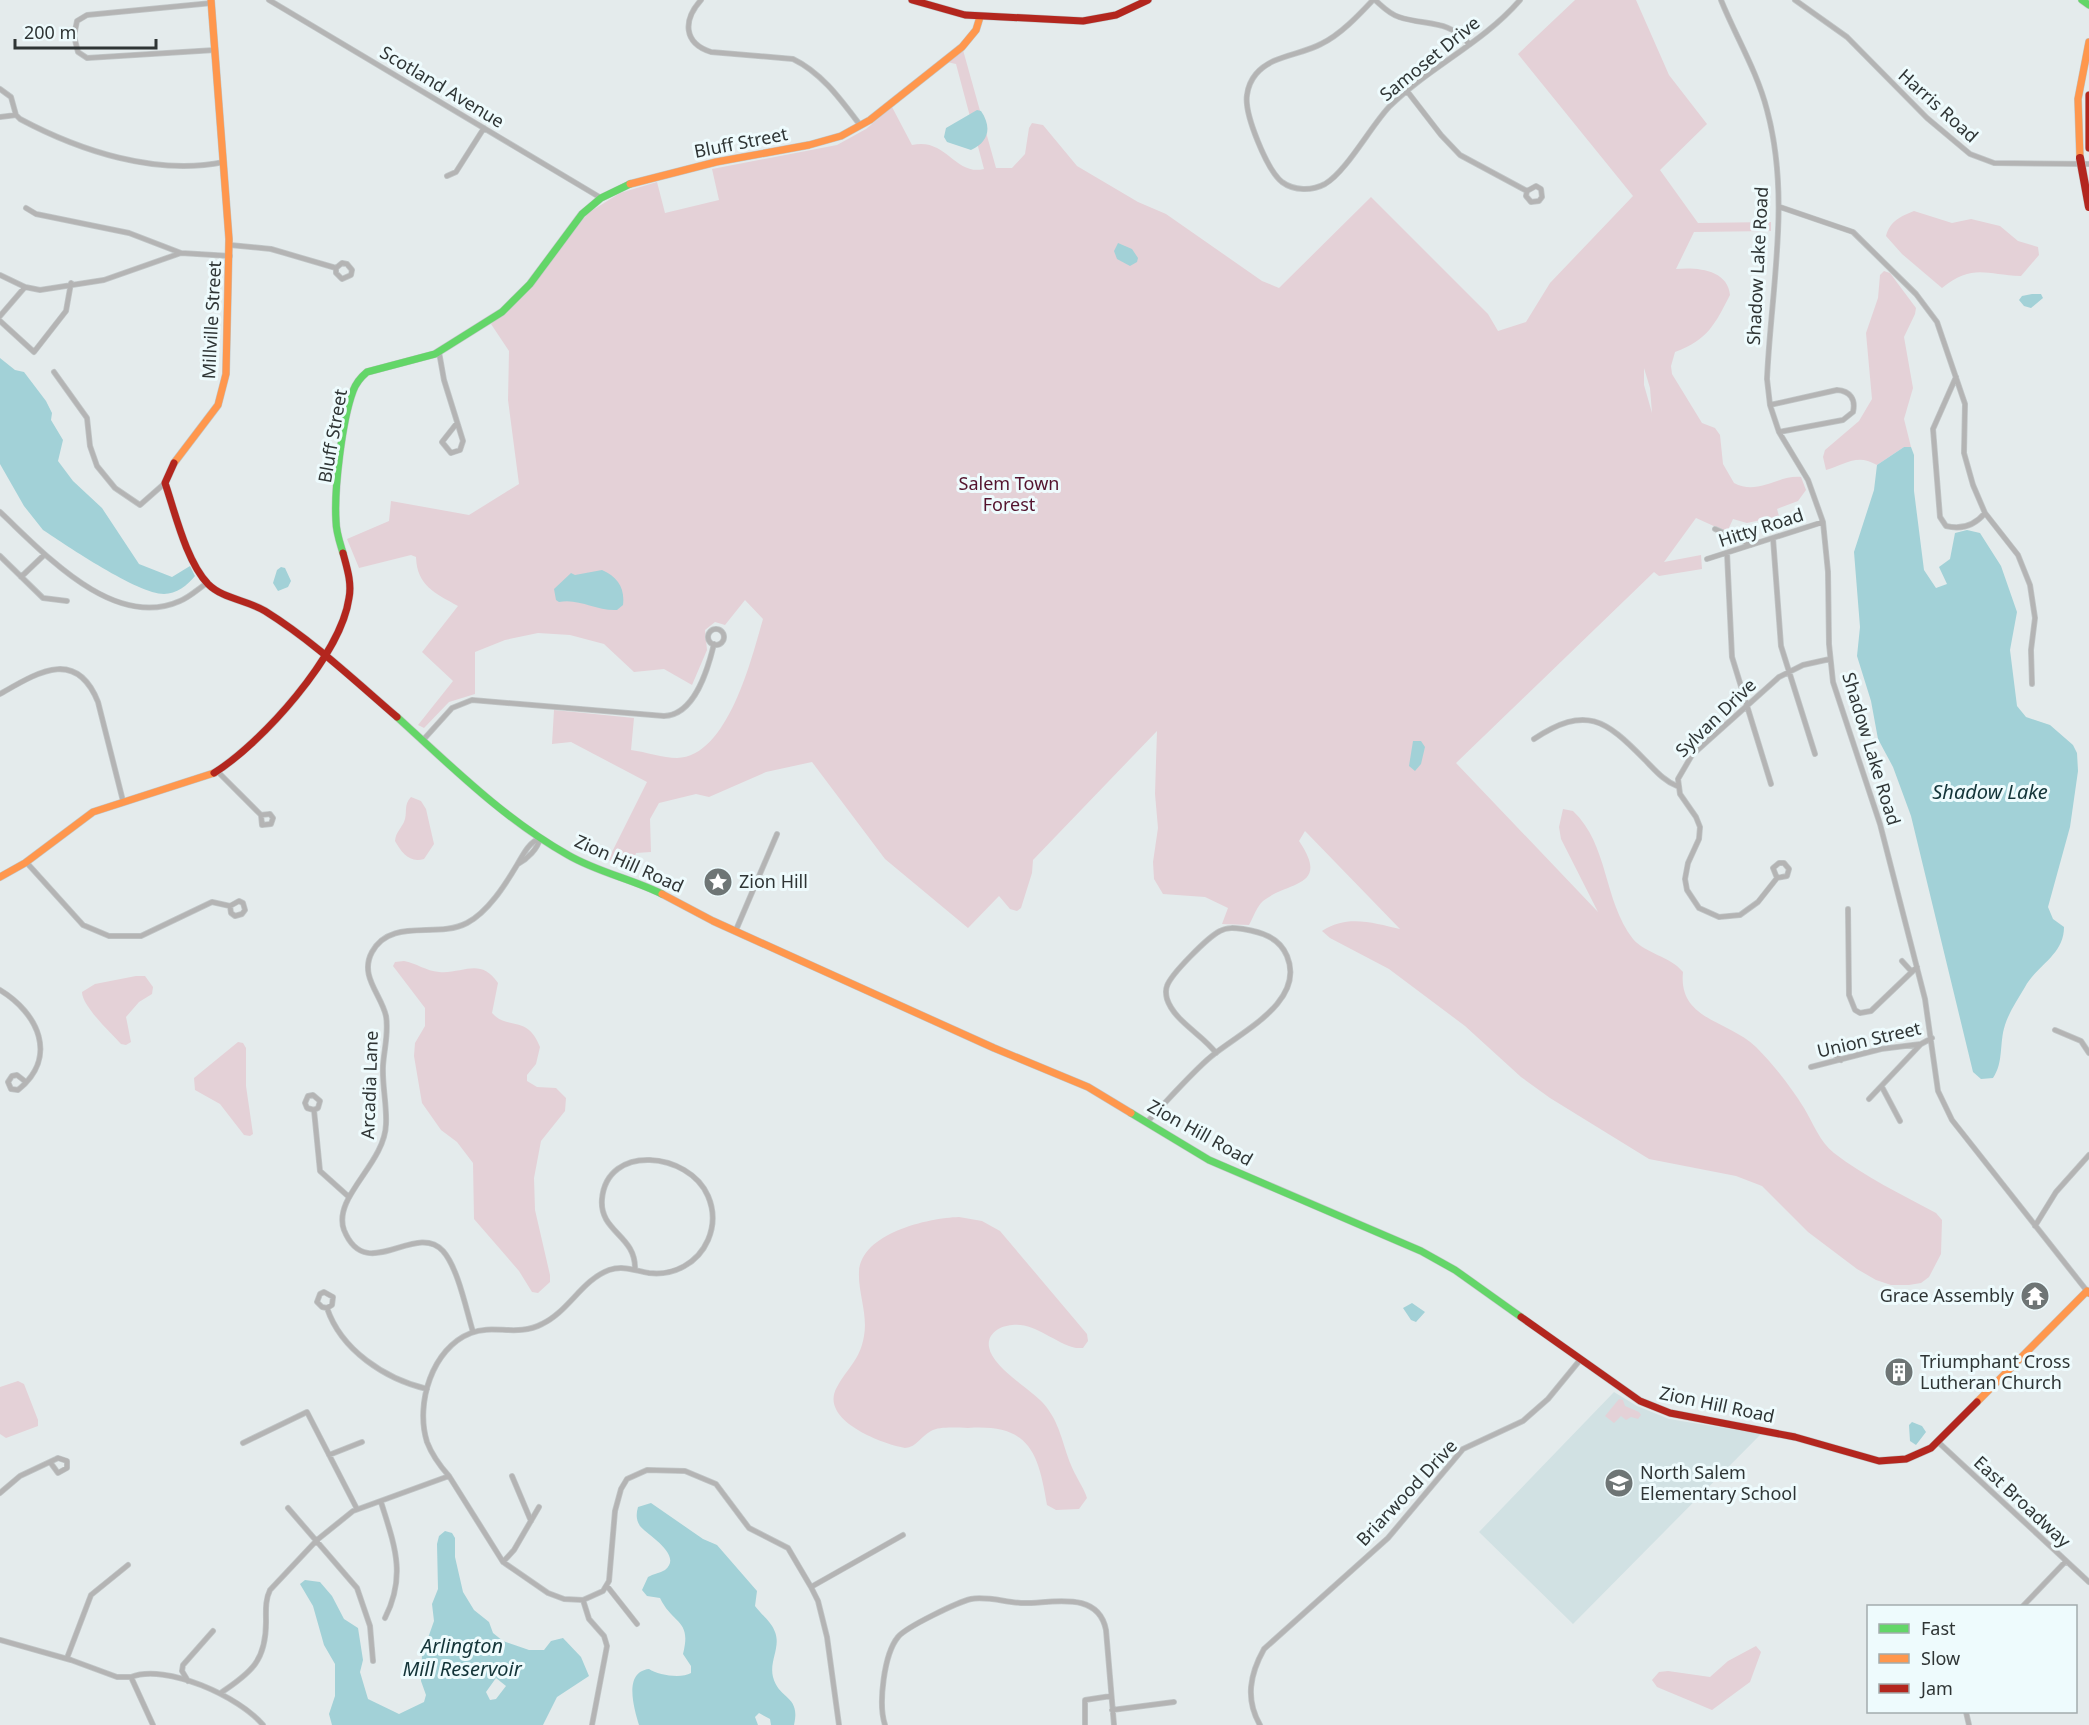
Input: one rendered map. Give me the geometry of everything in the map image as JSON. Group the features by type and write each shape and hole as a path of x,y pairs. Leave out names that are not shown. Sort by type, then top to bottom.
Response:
{"street":[{"name":"Scotland Avenue","path":"269,0 601,198"},
{"path":"700,0 688,20 687,31 692,41 700,48 711,52 793,59 820,77 861,126"},
{"path":"912,0 949,11 981,17 1100,20 1148,0"},
{"path":"1374,0 1399,17 1438,23 1452,28 1469,44"},
{"name":"Samoset Drive","path":"1374,0 1324,43 1267,64 1255,75 1246,96 1251,123 1269,164 1281,181 1301,189 1328,183 1381,116 1407,91 1502,18 1520,0"},
{"name":"Shadow Lake Road","path":"1721,0 1756,75 1767,111 1776,155 1780,207 1768,352 1767,379 1770,405 1779,432 1808,480 1823,522 1828,572 1830,659 1837,698 1880,824 1917,967 1932,1038 1935,1076 1944,1107 2088,1292"},
{"name":"Harris Road","path":"1795,0 1847,37 1927,118 1970,154 1994,163 2089,164"},
{"path":"2082,0 2089,5"},
{"path":"212,2 87,15 77,21 74,36 78,52 87,58 215,50"},
{"name":"Millville Street","path":"165,483 173,463 209,421 224,392 230,245 212,2"},
{"name":"Bluff Street","path":"0,877 27,863 85,816 123,801 181,786 217,771 233,760 259,734 308,680 326,654 349,601 351,584 335,514 354,389 367,372 439,352 502,312 523,293 582,214 601,198 630,184 743,156 820,143 861,126 962,47 976,30 981,17"},
{"path":"2089,42 2079,99 2080,158 2089,207"},
{"path":"0,89 11,97 16,115 20,119 58,138 117,156 182,167 224,162"},
{"path":"1407,91 1440,135 1460,155 1527,191"},
{"path":"2089,95 2089,148"},
{"path":"0,117 16,115"},
{"path":"447,176 456,172 484,128"},
{"path":"1780,207 1844,228 1873,250 1932,313 1941,330 1965,404 1964,453 1973,486 1985,513 2018,555 2030,585 2035,618 2031,650 2032,684"},
{"path":"26,208 36,214 129,233 181,253 230,256"},
{"path":"230,245 271,249 336,268"},
{"path":"0,275 40,290 71,283 104,280 181,253"},
{"path":"0,321 34,352 66,311 71,283"},
{"path":"0,316 25,286"},
{"path":"439,352 457,423 462,446 456,452 451,453 442,442 457,423"},
{"path":"54,372 87,418 90,446 97,466 116,488 140,505 165,483 189,551 207,583 220,593 263,610 326,654"},
{"path":"1956,377 1933,429 1940,517 1946,526 1957,527 1974,524 1985,513"},
{"path":"1770,405 1837,390 1847,393 1853,401 1851,414 1843,420 1779,432"},
{"path":"0,512 43,556 106,597 127,604 170,605 190,596 207,583"},
{"name":"Hitty Road","path":"1707,559 1823,522"},
{"path":"1715,529 1751,545"},
{"path":"1773,538 1778,630 1788,671 1815,754"},
{"path":"1727,553 1732,657 1755,725 1771,784"},
{"path":"0,556 43,598 67,601"},
{"path":"21,577 43,556"},
{"path":"424,739 452,708 472,700 664,716 675,715 684,708 702,679 714,644"},
{"name":"Zion Hill Road","path":"326,654 497,806 540,838 571,857 644,885 736,930 994,1048 1088,1087 1209,1160 1425,1254 1455,1270 1640,1401 1681,1416 1794,1437 1890,1462 1921,1454 2088,1292"},
{"name":"Sylvan Drive","path":"1777,878 1758,902 1740,915 1719,917 1699,908 1687,890 1685,879 1688,863 1699,838 1700,827 1677,786 1682,768 1692,755 1788,671 1830,659"},
{"path":"0,694 49,670 71,670 85,679 98,702 123,801"},
{"path":"1534,739 1566,720 1583,719 1599,722 1613,729 1665,780 1677,786"},
{"path":"217,771 261,815"},
{"path":"736,930 777,834"},
{"name":"Arcadia Lane","path":"473,1332 452,1267 442,1250 425,1242 416,1242 385,1254 376,1254 356,1246 344,1230 342,1219 349,1197 377,1158 386,1127 383,1065 387,1030 382,1003 368,975 372,953 380,941 393,933 442,930 468,923 487,906 534,840 540,838"},
{"path":"27,863 82,924 109,936 141,936 213,902 230,906"},
{"path":"1848,909 1849,995 1855,1010 1860,1013 1871,1011 1917,967"},
{"path":"1147,1122 1216,1053 1239,1039 1270,1010 1288,985 1290,974 1286,956 1278,943 1265,934 1233,928 1221,930 1180,969 1166,987 1167,998 1172,1008 1216,1053"},
{"path":"1902,962 1912,972"},
{"path":"0,990 21,1007 41,1041 39,1064 26,1082"},
{"path":"2055,1030 2081,1041 2089,1053"},
{"name":"Union Street","path":"1811,1067 1881,1049 1921,1044 1932,1038"},
{"path":"1869,1098 1921,1044"},
{"path":"1829,1050 1841,1060"},
{"path":"1882,1087 1900,1121"},
{"path":"314,1110 320,1171 349,1197"},
{"path":"2035,1226 2056,1192 2089,1155"},
{"path":"635,1269 634,1254 630,1245 611,1228 604,1217 603,1190 610,1178 626,1166 646,1160 672,1163 695,1177 709,1196 713,1220 709,1238 700,1254 681,1268 657,1274 616,1268 604,1272 556,1316 536,1327 514,1332 473,1332 448,1350 435,1368 427,1389 424,1409 427,1441 502,1562 548,1593 564,1599 583,1600 603,1591 607,1586 612,1570 615,1510 621,1489 627,1479 647,1470 685,1471 716,1484 749,1528 788,1548 811,1587 818,1601 827,1637 839,1725"},
{"path":"327,1308 341,1337 362,1356 393,1378 427,1389"},
{"name":"Briarwood Drive","path":"1260,1725 1253,1707 1251,1685 1256,1663 1264,1649 1388,1538 1463,1449 1523,1421 1548,1399 1580,1360"},
{"path":"243,1443 307,1412 357,1509"},
{"name":"East Broadway","path":"1936,1441 2089,1582"},
{"path":"329,1455 362,1442"},
{"path":"0,1493 14,1479 50,1462"},
{"path":"222,1692 243,1679 257,1662 265,1642 268,1594 317,1540 357,1509 449,1476"},
{"path":"512,1476 531,1521"},
{"path":"381,1502 399,1570 394,1596 385,1618"},
{"path":"502,1562 514,1550 540,1507"},
{"path":"288,1508 357,1587 370,1626 373,1661"},
{"path":"811,1587 903,1535"},
{"path":"2024,1605 2066,1561"},
{"path":"67,1658 91,1595 128,1565"},
{"path":"607,1586 637,1624"},
{"path":"885,1725 882,1708 884,1683 889,1656 896,1639 913,1626 976,1599 1022,1603 1071,1600 1087,1605 1105,1624 1114,1725"},
{"path":"583,1600 589,1619 604,1636 607,1646 592,1725"},
{"path":"189,1683 182,1671 183,1665 213,1631"},
{"path":"0,1640 67,1658 117,1677 131,1677 149,1672 222,1692 245,1707 263,1725"},
{"path":"131,1677 153,1725"},
{"path":"1085,1725 1085,1700 1111,1696"},
{"path":"1113,1710 1174,1702"}],"shaded area":[{"name":"North Salem Elementary School","path":"1614,1392 1637,1406 1669,1419 1761,1434 1573,1624 1479,1532"}],"green space":[{"name":"Salem Town Forest","path":"1575,0 1636,0 1669,75 1707,124 1660,170 1698,223 1771,222 1771,231 1694,232 1676,269 1701,269 1717,275 1728,286 1730,295 1709,330 1695,342 1675,352 1671,366 1672,374 1702,423 1715,428 1720,435 1723,464 1734,483 1751,487 1801,477 1806,490 1798,501 1777,509 1779,516 1747,523 1733,519 1727,532 1696,518 1664,562 1701,555 1702,569 1659,576 1654,572 1456,763 1598,912 1561,839 1559,827 1563,809 1573,811 1585,825 1593,840 1623,924 1638,944 1672,962 1683,972 1684,988 1688,1000 1697,1010 1745,1038 1763,1054 1788,1084 1829,1149 1871,1178 1936,1213 1942,1220 1941,1254 1929,1277 1921,1283 1891,1285 1876,1280 1857,1269 1808,1232 1762,1186 1736,1176 1649,1159 1550,1098 1521,1077 1465,1026 1389,969 1330,938 1322,931 1351,921 1400,929 1305,831 1299,841 1308,856 1310,867 1308,875 1294,886 1263,901 1249,925 1222,924 1228,908 1205,897 1163,894 1154,879 1153,862 1158,828 1155,794 1157,731 1033,860 1032,873 1021,908 1017,911 1010,909 999,896 968,928 885,859 812,762 766,772 709,797 696,794 659,803 650,819 651,852 636,853 631,870 608,860 647,782 571,742 552,744 554,710 634,718 631,750 672,758 695,753 710,741 724,724 744,679 763,619 745,600 725,625 715,622 705,630 707,650 692,685 664,669 634,672 604,644 570,635 538,633 505,640 475,652 475,694 449,702 424,728 418,725 453,681 422,652 458,606 429,588 420,575 416,557 411,555 359,568 347,539 389,521 391,501 469,515 519,484 508,400 509,351 491,324 526,293 588,213 620,193 657,182 665,213 719,200 712,169 837,145 866,129 892,107 912,145 934,146 965,167 974,170 984,169 956,64 947,62 963,50 996,168 1012,168 1025,154 1029,128 1032,123 1043,125 1077,166 1138,202 1166,214 1262,281 1279,288 1371,197 1488,314 1498,331 1526,322 1550,283 1633,196 1518,54","holes":["1644,368 1650,388 1652,413 1644,385"]},
{"path":"1914,211 1952,223 1971,219 2000,226 2018,241 2038,247 2039,255 2021,276 1971,273 1953,280 1942,288 1902,254 1886,236 1893,223"},
{"path":"1884,271 1890,273 1916,308 1904,337 1913,388 1904,419 1911,447 1904,447 1877,465 1857,460 1826,470 1823,457 1825,450 1859,421 1872,399 1866,333 1878,298 1880,275"},
{"path":"411,797 421,801 426,809 434,844 424,859 419,860 414,860 403,853 395,841 404,822 407,803"},
{"path":"404,961 434,971 448,972 471,968 491,975 498,983 492,1013 504,1021 529,1030 540,1047 536,1064 527,1075 527,1081 537,1087 556,1088 566,1098 565,1111 541,1141 534,1178 535,1210 550,1275 550,1282 538,1293 532,1292 519,1271 474,1219 473,1163 457,1142 441,1130 422,1103 414,1056 415,1043 425,1026 425,1008 393,966 395,962"},
{"path":"145,976 153,987 152,994 139,1002 126,1017 131,1042 126,1045 121,1044 98,1019 83,998 82,992 95,984"},
{"path":"238,1042 243,1043 246,1048 246,1086 253,1134 250,1136 244,1135 220,1104 195,1090 194,1078"},
{"path":"959,1217 982,1221 1000,1231 1087,1334 1088,1341 1083,1348 1076,1348 1029,1327 1012,1325 995,1332 989,1342 992,1355 1004,1370 1049,1410 1087,1498 1079,1509 1056,1510 1047,1505 1044,1486 1034,1456 1017,1436 1005,1431 989,1428 939,1428 928,1433 913,1446 905,1448 868,1436 844,1420 836,1410 834,1399 837,1387 857,1357 864,1336 865,1320 859,1280 863,1258 871,1247 898,1230 931,1221"},
{"path":"18,1381 24,1384 38,1420 38,1426 6,1438 0,1434 0,1387"},
{"path":"1619,1399 1623,1400 1625,1406 1639,1412 1641,1415 1638,1419 1631,1417 1626,1420 1621,1416 1614,1423 1605,1416"},
{"path":"1756,1646 1761,1652 1750,1682 1712,1710 1657,1687 1652,1680 1659,1672 1668,1671 1710,1677 1728,1661"}],"water":[{"path":"977,110 981,111 987,123 987,134 982,143 971,150 947,142 944,137 946,128"},
{"path":"1118,243 1132,249 1138,258 1137,262 1130,266 1117,259 1114,251"},
{"path":"2041,294 2043,298 2031,308 2024,306 2019,300 2022,296"},
{"path":"0,358 15,370 24,372 46,401 52,413 51,420 63,440 58,461 73,481 102,508 139,564 172,577 190,566 195,576 185,586 177,591 164,594 152,592 103,568 43,530 24,506 0,464"},
{"name":"Shadow Lake","path":"1904,447 1911,447 1914,455 1914,491 1924,570 1936,588 1947,584 1939,567 1950,559 1955,533 1967,530 1980,533 2001,566 2017,612 2010,650 2017,706 2026,717 2050,725 2073,745 2077,753 2078,771 2070,827 2048,907 2053,919 2064,927 2063,937 2055,952 2030,979 2009,1015 2003,1032 1999,1066 1993,1078 1981,1079 1973,1072 1911,816 1893,767 1878,739 1871,701 1857,656 1860,627 1854,552 1874,490 1877,465"},
{"path":"281,567 285,568 291,581 288,587 278,591 273,583 277,570"},
{"path":"602,570 616,580 623,593 623,605 617,610 556,600 554,589 571,573 575,575"},
{"path":"1413,741 1421,741 1425,747 1421,764 1415,771 1409,766"},
{"path":"1412,1303 1425,1312 1416,1322 1411,1320 1403,1308"},
{"path":"1912,1422 1922,1426 1926,1432 1916,1445 1910,1441 1909,1425"},
{"path":"651,1503 703,1539 717,1545 757,1591 755,1606 775,1632 773,1677 780,1690 795,1708 794,1725 771,1725 770,1719 759,1713 755,1717 758,1725 639,1725 632,1692 636,1677 641,1672 649,1669 670,1676 691,1673 691,1666 683,1654 685,1634 683,1628 660,1598 647,1596 642,1590 648,1577 665,1570 670,1564 670,1558 662,1545 640,1526 638,1521 638,1507"},
{"name":"Arlington Mill Reservoir","path":"445,1531 452,1533 455,1538 455,1557 463,1592 474,1610 489,1622 493,1633 503,1641 529,1650 544,1650 551,1641 563,1638 581,1657 589,1676 557,1697 543,1725 332,1725 329,1714 335,1696 335,1664 324,1645 313,1606 300,1584 305,1580 320,1582 332,1596 344,1619 358,1628 363,1660 360,1672 368,1699 399,1714 424,1702 426,1695 421,1681 422,1655 434,1621 432,1604 438,1589 437,1544 439,1536","holes":["496,1678 506,1686 496,1699 490,1700 486,1692"]}],"traffic: fast":[{"path":"2082,0 2089,5"},
{"path":"343,553 336,525 338,474 345,419 353,391 359,380 367,372 435,354 502,312 530,284 582,214 601,198 630,184"},
{"path":"397,717 479,791 544,841 579,861 662,894"},
{"path":"1131,1113 1209,1160 1421,1251 1455,1270 1521,1317"}],"traffic: slow":[{"path":"174,463 218,405 226,374 229,239 211,0"},
{"path":"630,184 716,162 809,145 841,136 870,120 962,47 976,30 980,17"},
{"path":"2080,158 2078,99 2089,42"},
{"path":"0,877 25,863 93,812 214,773"},
{"path":"662,894 713,921 994,1048 1088,1087 1131,1113"},
{"path":"1977,1402 2087,1291 2089,1293"}],"traffic: jam":[{"path":"912,0 965,15 1083,21 1116,15 1148,0"},
{"path":"2089,95 2089,148"},
{"path":"2080,158 2089,207"},
{"path":"174,463 165,483 187,550 208,584 221,593 258,607 283,623 333,661 397,717"},
{"path":"214,773 254,741 276,719 315,671 331,645 343,621 350,592 349,576 343,553"},
{"path":"1521,1317 1640,1401 1670,1413 1795,1437 1879,1461 1906,1459 1931,1448 1977,1402"}],"place":[{"name":"Zion Hill","path":"718,882"},
{"name":"Grace Assembly","path":"2035,1296"},
{"name":"Triumphant Cross Lutheran Church","path":"1899,1372"},
{"name":"North Salem Elementary School","path":"1619,1483"}]}
